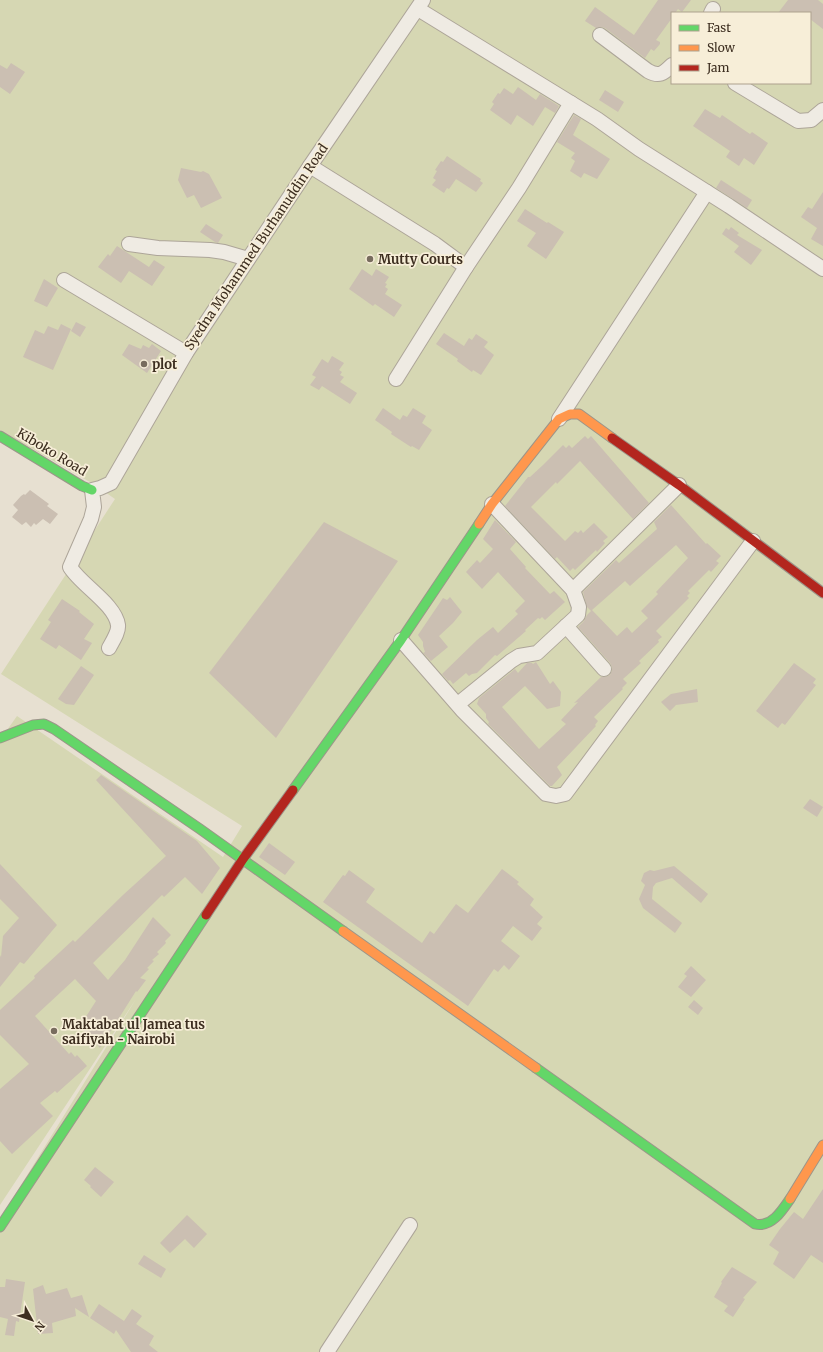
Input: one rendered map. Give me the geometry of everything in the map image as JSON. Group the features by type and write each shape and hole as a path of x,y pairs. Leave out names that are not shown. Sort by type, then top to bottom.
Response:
{"street":[{"path":"420,4 596,118 639,149 823,269"},
{"name":"Syedna Mohammed Burhanuddin Road","path":"92,490 111,483 186,353 420,4"},
{"path":"600,35 655,75 665,73 671,66"},
{"path":"737,84 798,121 811,120 823,110"},
{"path":"396,378 466,267 519,188 571,102"},
{"path":"310,166 429,240 466,267"},
{"path":"0,1227 243,859 401,640 492,504 559,419 707,192"},
{"path":"128,244 158,248 210,250 224,252 248,259"},
{"path":"64,280 186,353"},
{"path":"559,419 570,414 579,414 679,485 823,593"},
{"name":"Kiboko Road","path":"0,436 82,486 92,490"},
{"path":"572,590 679,485"},
{"path":"92,490 94,507 91,519 70,567 75,576 106,603 114,615 118,625 117,633 109,648"},
{"path":"458,704 511,661 519,656 537,653 578,615 579,607 572,590 492,504"},
{"path":"401,640 458,704 546,794 556,796 565,794 753,541"},
{"path":"566,626 604,668"},
{"path":"0,738 33,725 44,724 54,729 243,859 755,1224 765,1225 777,1216 823,1145"},
{"path":"327,1352 410,1225"}],"green space":[{"path":"0,0 823,0 823,1352 0,1352 0,1219 136,999 0,1205 0,740 17,716 223,857 242,826 1,674 115,499 95,485 0,430"}],"building":[{"path":"658,0 691,0 682,12 678,9 676,12 671,12 671,19 656,40 660,42 660,44 654,51 651,49 645,58 605,28 596,28 585,21 595,7 634,35"},
{"path":"788,0 818,0 823,4 823,29 811,20 811,12 779,12"},
{"path":"11,63 25,72 10,94 0,87 0,65 7,69"},
{"path":"518,87 536,100 540,94 559,106 555,113 545,107 533,126 517,115 511,125 490,110 494,104 492,102 498,93 500,94 504,88 513,94"},
{"path":"605,90 624,102 618,112 599,100"},
{"path":"705,109 720,118 722,115 750,134 752,132 768,143 754,165 744,158 739,166 726,157 730,151 693,126"},
{"path":"574,115 581,119 573,135 610,159 597,179 584,173 581,178 570,171 575,161 571,158 575,153 557,142"},
{"path":"447,156 481,179 480,181 483,183 476,192 456,179 444,193 432,185 436,180 433,178 437,171 435,170 441,161 443,162"},
{"path":"181,168 201,172 203,171 209,174 222,198 201,208 194,195 187,198 178,180"},
{"path":"721,180 752,200 747,208 716,188"},
{"path":"823,192 823,246 811,239 817,228 801,217 808,207 812,209"},
{"path":"525,209 564,232 546,259 527,246 536,233 517,221"},
{"path":"206,224 223,235 218,243 200,232"},
{"path":"731,227 739,233 737,235 762,250 751,265 734,252 739,246 722,234 726,228 729,230"},
{"path":"117,246 149,267 154,260 165,267 152,286 129,271 121,283 98,267 108,254 110,256"},
{"path":"362,269 372,276 376,269 389,277 385,283 387,284 385,287 388,289 385,294 402,305 394,317 375,304 373,306 349,289"},
{"path":"44,279 58,288 47,307 34,301"},
{"path":"76,322 86,327 80,337 71,331"},
{"path":"61,324 71,329 53,370 23,357 35,330 44,334 48,326 58,330"},
{"path":"444,333 464,346 469,338 472,340 476,334 488,342 484,347 494,355 481,375 473,370 472,372 457,361 458,359 436,344"},
{"name":"plot","path":"129,344 141,349 143,345 149,348 152,344 161,351 147,373 122,355"},
{"path":"332,356 344,363 339,370 342,372 340,375 344,377 340,382 357,393 350,404 322,386 319,390 310,385 316,377 312,375 322,359 328,363"},
{"path":"383,408 400,420 403,415 407,417 413,408 426,416 422,423 432,430 419,450 412,446 411,447 391,434 392,432 375,420"},
{"path":"585,436 588,439 591,436 649,503 633,519 580,461 531,507 565,541 575,531 578,533 581,530 583,533 594,523 608,537 603,541 605,543 597,552 596,550 575,570 573,568 570,571 557,557 555,559 505,506 528,477 530,477 563,445 566,448 569,445 572,448"},
{"path":"30,490 49,504 47,506 58,514 50,524 43,519 36,525 34,523 31,527 26,522 22,525 12,517 18,510 13,505 21,496 24,494 25,495"},
{"path":"671,505 706,544 707,543 721,556 716,561 719,563 711,572 709,570 688,591 690,593 687,596 689,598 656,631 662,637 658,640 659,642 639,661 641,663 623,679 627,683 622,688 623,689 594,717 598,721 595,725 596,726 557,767 562,775 552,786 550,786 488,724 489,722 486,718 486,714 477,704 479,698 515,669 518,673 527,663 533,664 536,662 550,684 553,681 561,692 560,706 547,709 525,686 502,707 539,749 566,724 561,720 578,702 574,703 601,677 610,675 612,671 610,663 578,627 591,611 587,607 583,592 616,560 619,563 657,529 654,522","holes":["676,545 688,558 656,592 658,594 641,611 648,618 632,633 627,627 617,636 592,610 625,581 630,586"]},
{"path":"495,520 516,542 510,549 526,567 525,568 550,594 554,591 565,602 545,620 542,617 540,619 538,618 525,630 526,631 497,656 495,655 477,673 469,676 466,673 453,684 442,674 477,640 493,627 498,633 518,614 515,611 525,601 498,572 482,589 466,572 477,560 480,563 493,549 483,539"},
{"path":"324,522 398,561 276,738 209,673"},
{"path":"450,597 462,612 439,636 448,647 431,661 423,653 425,652 423,642 418,635 443,598 447,600"},
{"path":"62,599 80,611 79,612 94,624 84,639 92,643 81,660 59,645 56,649 40,639 51,622 48,620"},
{"path":"794,663 816,679 813,683 816,685 785,725 782,723 778,728 756,711"},
{"path":"81,666 94,675 74,705 66,704 58,699"},
{"path":"697,689 698,702 676,705 670,711 661,702 671,694"},
{"path":"101,775 197,841 220,868 202,894 185,877 164,897 162,895 93,963 108,980 125,960 153,917 171,935 165,941 166,943 157,952 159,954 152,960 154,961 147,968 149,969 140,978 146,980 137,992 136,991 100,1048 80,1026 96,1001 75,979 35,1016 69,1054 71,1052 75,1057 77,1055 87,1066 57,1093 55,1091 40,1103 53,1116 12,1154 0,1141 0,1089 29,1064 0,1035 0,1010 35,978 34,976 73,940 75,942 166,856 96,780"},
{"path":"810,799 823,807 817,817 803,808"},
{"path":"269,843 295,862 285,875 259,857"},
{"path":"0,864 57,925 24,964 20,962 0,987 0,955 1,957 3,936 19,918 0,899"},
{"path":"674,866 708,894 701,903 672,878 656,883 653,887 652,899 682,923 675,933 643,908 639,899 645,885 641,881 644,873 650,870 654,871"},
{"path":"502,869 519,882 517,884 534,899 530,905 543,917 537,924 542,928 532,941 513,926 501,941 520,956 509,970 504,965 498,972 494,969 468,1006 323,902 343,875 345,876 349,870 375,889 366,902 422,943 430,931 434,934 456,904 468,913"},
{"path":"691,966 706,980 691,997 678,987 687,976 684,974"},
{"path":"694,1000 703,1008 698,1015 688,1007"},
{"path":"95,1167 114,1182 101,1197 84,1180"},
{"path":"823,1189 823,1263 811,1255 794,1279 773,1264 779,1252 769,1245 794,1212 803,1219"},
{"path":"187,1215 207,1234 194,1248 185,1239 170,1253 160,1243"},
{"path":"144,1255 166,1269 161,1278 138,1264"},
{"path":"732,1267 757,1282 743,1298 745,1299 733,1317 724,1311 728,1306 714,1297 722,1283 721,1282"},
{"path":"6,1279 25,1282 19,1322 16,1321 14,1336 5,1335 8,1319 0,1317 0,1287 5,1287"},
{"path":"43,1285 46,1294 67,1288 71,1298 82,1295 89,1317 75,1308 76,1316 52,1323 53,1333 38,1334 33,1289"},
{"path":"99,1304 124,1321 132,1309 142,1316 136,1324 154,1336 149,1345 158,1352 131,1352 116,1330 114,1334 90,1318"}],"traffic: fast":[{"path":"0,436 82,486 92,490"},
{"path":"293,790 401,640 479,524"},
{"path":"0,738 33,725 44,724 54,729 200,829 343,931"},
{"path":"0,1227 206,915"},
{"path":"536,1068 755,1224 761,1225 776,1218 790,1199"}],"traffic: slow":[{"path":"479,524 492,504 559,419 570,414 579,414 612,438"},
{"path":"343,931 536,1068"},
{"path":"790,1199 823,1145"}],"traffic: jam":[{"path":"612,438 679,485 823,593"},
{"path":"206,915 243,859 293,790"}],"place":[{"name":"Mutty Courts","path":"370,259"},
{"name":"plot","path":"144,364"},
{"name":"Maktabat ul Jamea tus saifiyah - Nairobi","path":"54,1031"}]}
